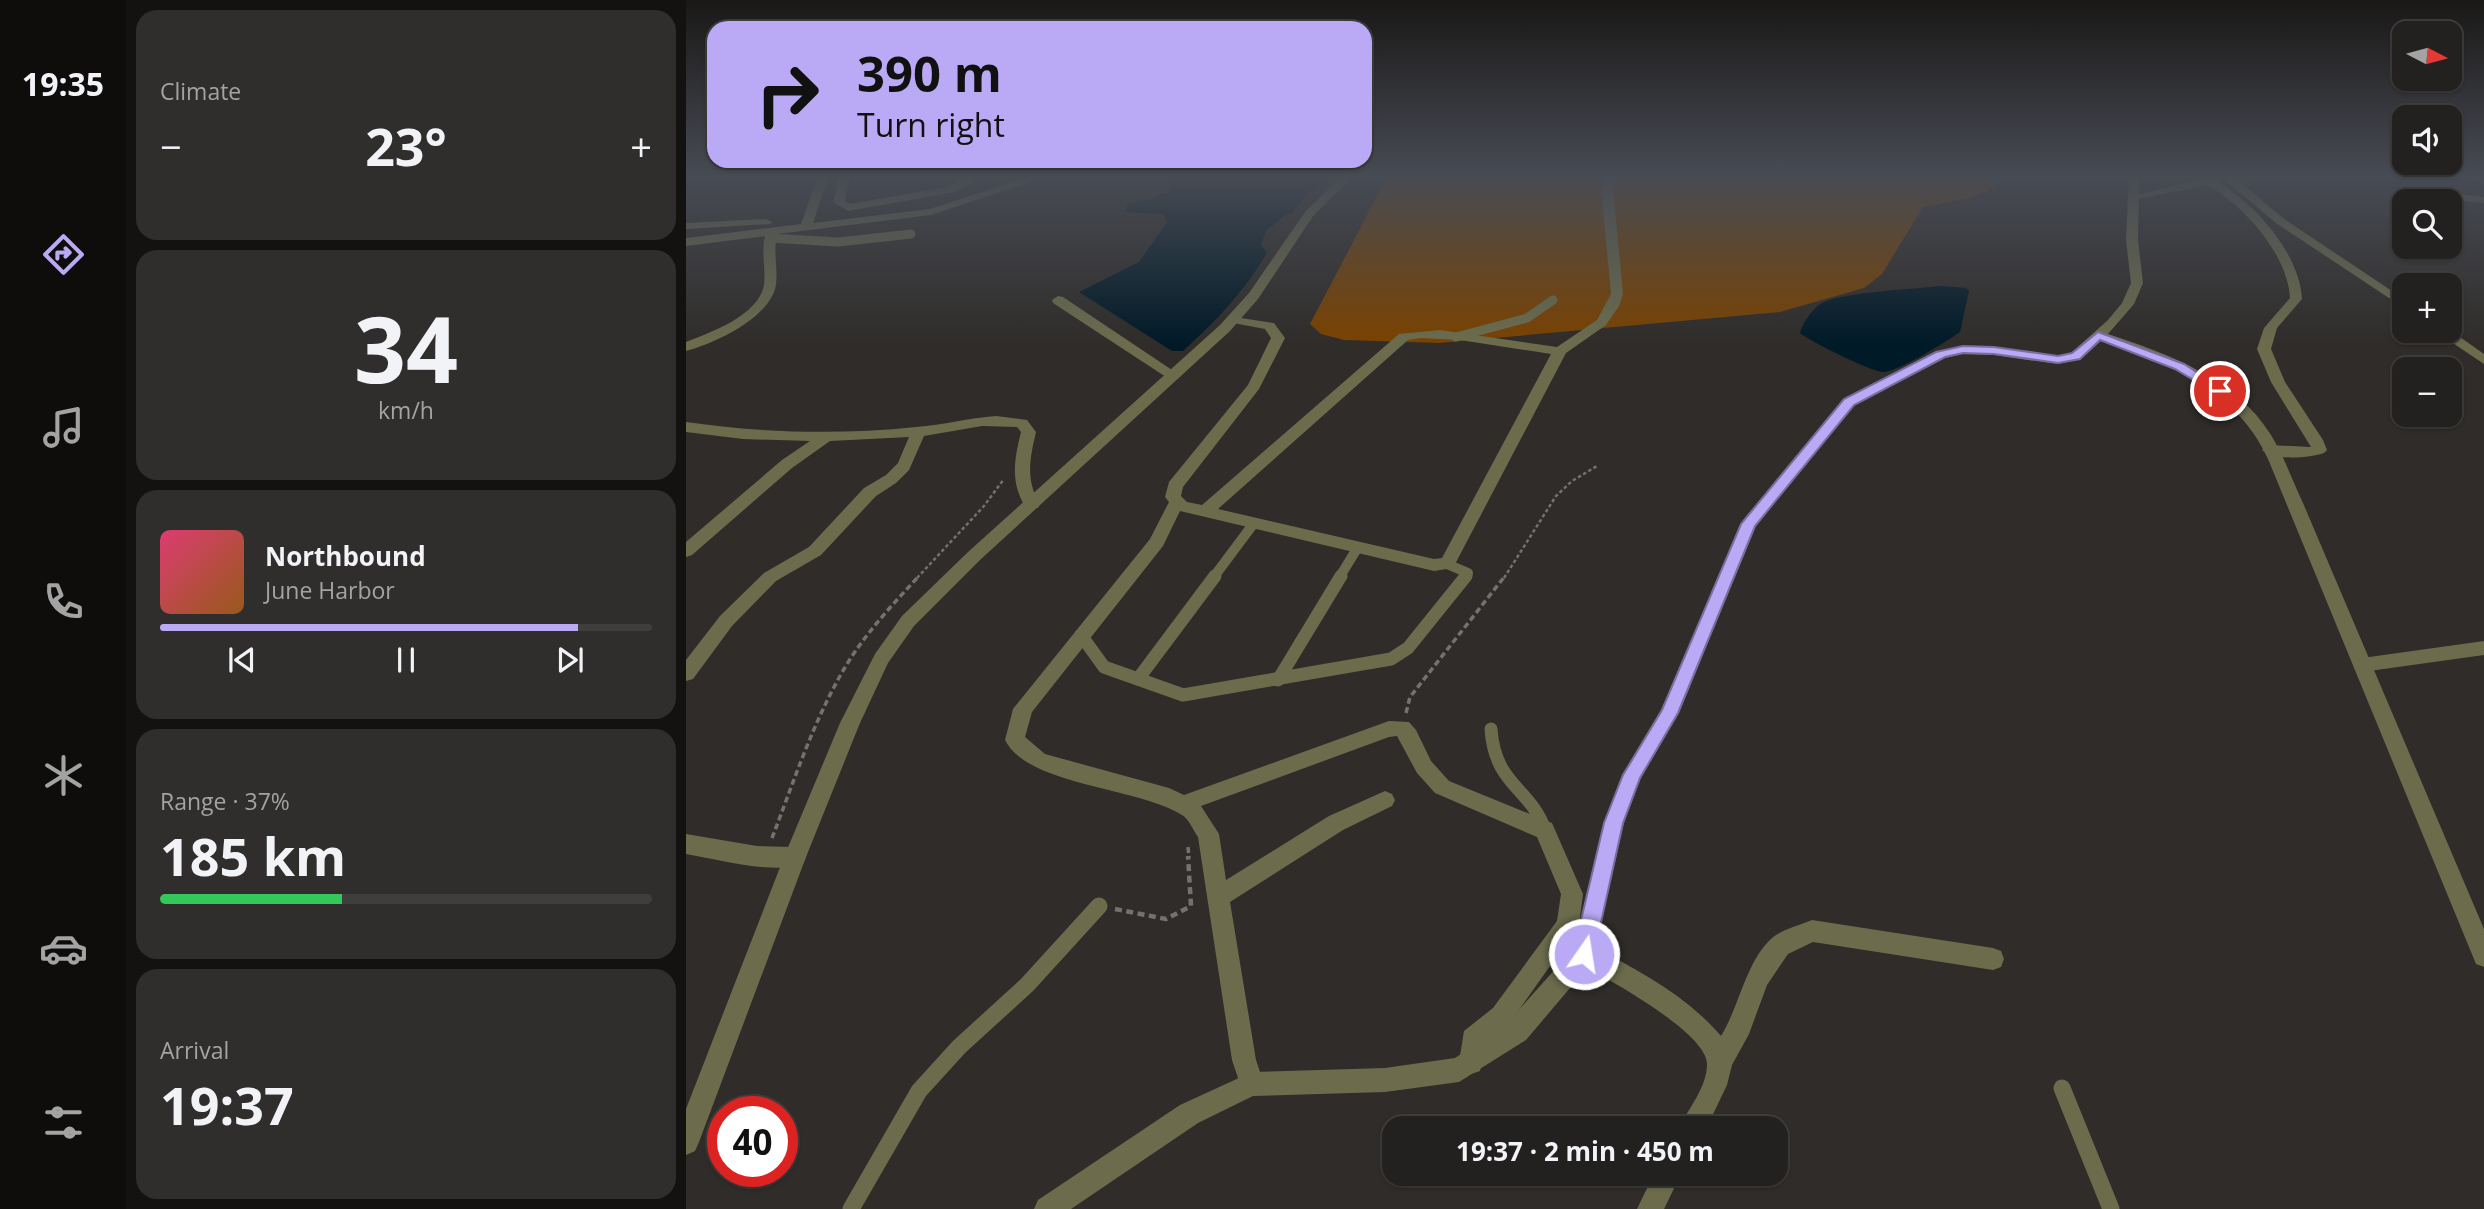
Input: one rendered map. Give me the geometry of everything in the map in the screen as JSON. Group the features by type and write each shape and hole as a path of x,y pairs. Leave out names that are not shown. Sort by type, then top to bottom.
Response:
{"street":[{"path":"686,242 771,235 783,231"},
{"path":"686,1142 795,857 850,723 880,659 908,621 1233,320 1254,296 1297,231"},
{"path":"1233,320 1269,326 1278,338 1254,386 1175,486 1173,497 1182,506 1206,512 1434,565 1447,564 1559,351 1576,337 1605,322 1613,312 1618,295 1611,231"},
{"path":"1047,1209 1189,1114 1252,1084 1385,1080 1459,1070 1517,1031 1584,954 1614,823 1632,775 1669,713 1748,524 1849,402 1941,355 1963,350 1994,351 2058,360 2076,356 2128,304 2137,283 2132,231"},
{"path":"2265,231 2290,263 2297,282 2296,299 2280,314 2267,336 2264,349 2280,386 2316,440 2319,450 2309,453 2270,450"},
{"path":"2297,231 2392,296"},
{"path":"686,347 718,335 746,317 761,303 771,288 767,245 771,235"},
{"path":"1058,300 1174,376"},
{"path":"1206,512 1404,337 1431,332 1530,350 1559,351"},
{"path":"2098,335 2179,367 2234,400 2263,435 2484,956"},
{"path":"2459,343 2484,360"},
{"path":"690,431 828,436 918,432 1005,419 1022,423 1029,432 1022,459 1023,494 1032,504"},
{"path":"686,674 726,621 770,577 815,551 870,492 891,479 904,466 918,432"},
{"path":"686,551 787,464 828,436"},
{"path":"1177,501 1157,542 1023,709 1015,740 1039,761 1168,797 1192,810 1208,834 1244,1060 1252,1084"},
{"path":"2361,665 2484,648"},
{"path":"1184,806 1201,796 1389,729 1402,728 1409,736 1424,768 1442,787 1545,830 1572,894 1568,925 1501,1016 1473,1040 1471,1062"},
{"path":"1218,897 1336,823 1385,800"},
{"path":"686,844 757,856 795,857"},
{"path":"1699,1116 1714,1087 1720,1061 1741,1026 1758,978 1780,946 1812,931 1993,959"},
{"path":"1584,954 1623,973 1689,1020 1713,1043 1720,1061"},
{"path":"1650,1209 1662,1186"}],"lane":[{"path":"771,235 838,242 911,234"},
{"path":"1456,337 1527,318 1553,300"},
{"path":"1138,679 1254,523"},
{"path":"1278,680 1358,547"},
{"path":"1081,635 1104,667 1183,695 1391,659 1408,648 1468,573 1447,564"},
{"path":"1491,729 1492,748 1499,764 1512,785 1539,810 1545,830"},
{"path":"851,1209 919,1091 959,1047 1027,985 1099,906"},
{"path":"2062,1088 2111,1209"}],"path":[{"path":"1402,728 1410,697 1504,578 1556,496 1597,466"},
{"path":"1099,906 1166,919 1191,906 1187,841"}],"shaded area":[{"path":"1358,231 1908,231 1882,274 1864,288 1780,312 1440,343 1344,340 1321,334 1310,324"}],"water":[{"path":"1160,231 1266,231 1261,245 1267,253 1249,281 1207,329 1183,351 1172,351 1079,292 1139,262"},
{"path":"1941,286 1966,288 1969,291 1960,332 1891,370 1884,372 1867,367 1800,333 1805,321 1815,309 1832,299"}],"route":[{"path":"1584,954 1614,823 1632,775 1669,713 1748,524 1849,402 1941,355 1963,350 1994,351 2058,360 2076,356 2098,335 2179,367 2220,391"}]}
